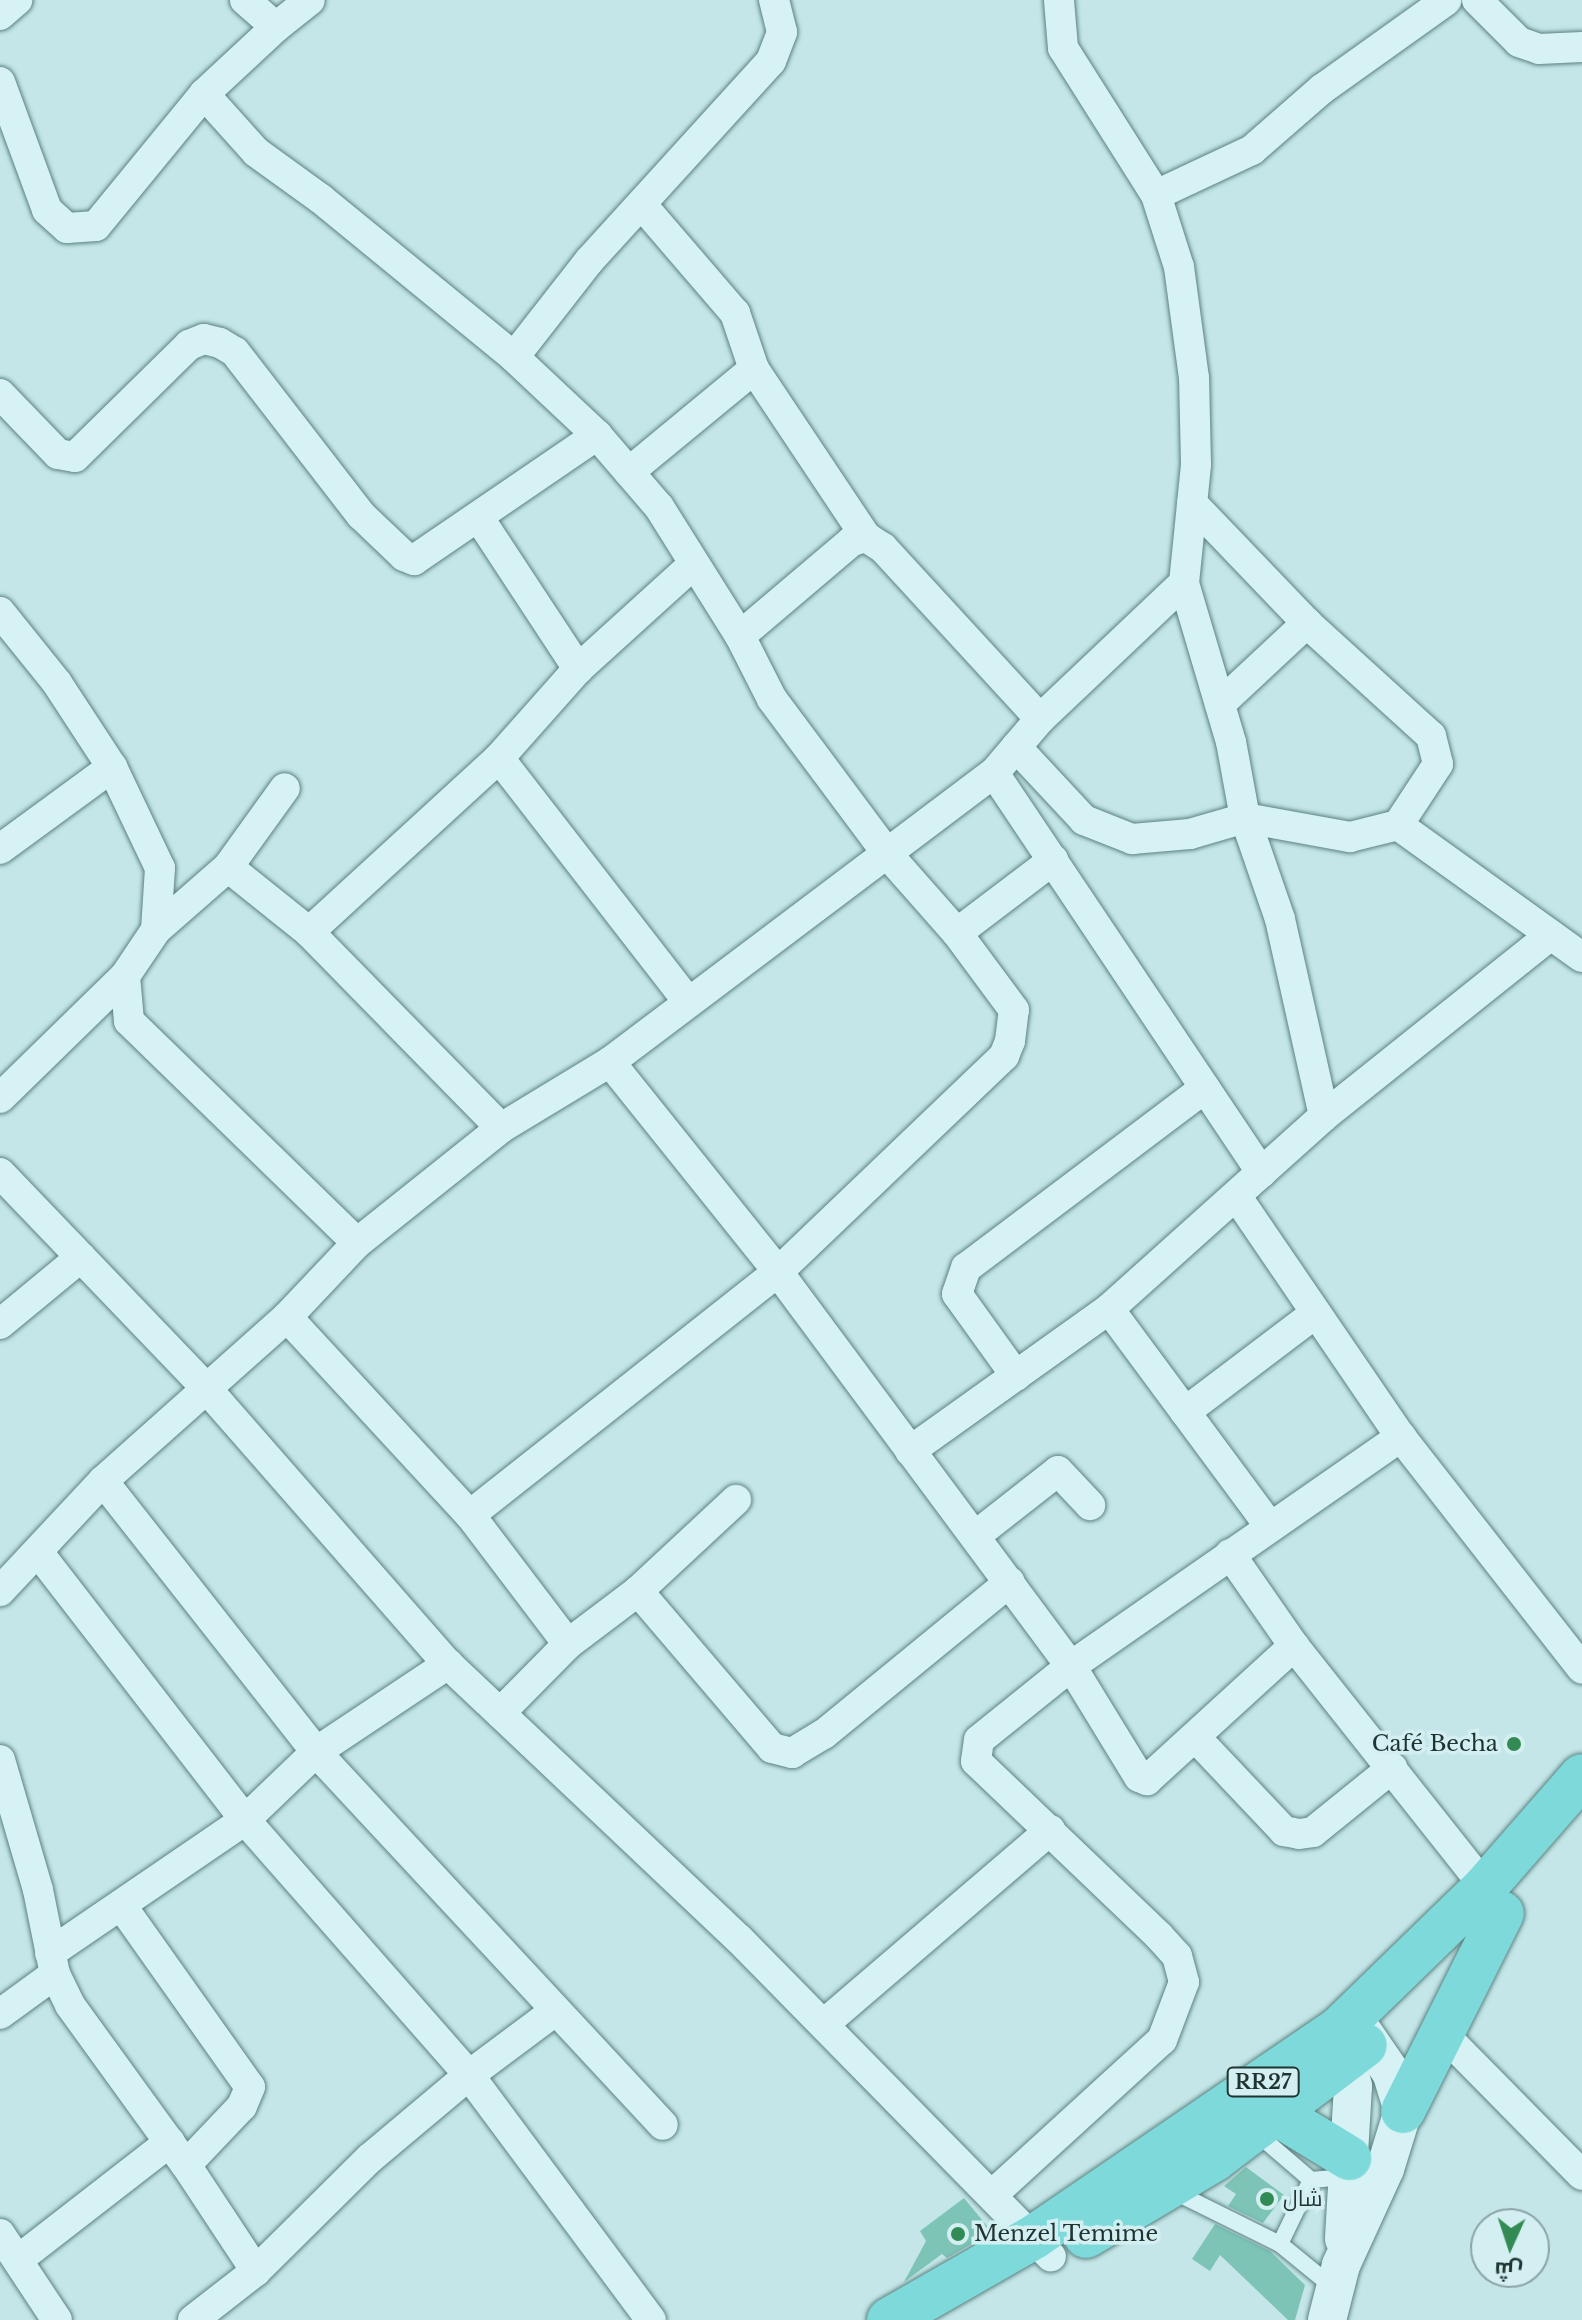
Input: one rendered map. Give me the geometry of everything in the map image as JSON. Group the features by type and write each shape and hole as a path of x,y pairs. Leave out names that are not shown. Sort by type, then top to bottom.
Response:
{"highway":[{"name":"RR27","path":"1494,1900 1582,1776"},
{"name":"RR27","path":"1149,2179 1264,2121 1582,1820"},
{"path":"1403,2111 1443,2034 1494,1900"},
{"name":"RR27","path":"938,2320 1149,2179 1353,2036"},
{"path":"1264,2121 1361,2168"},
{"name":"RR27","path":"889,2320 1043,2247"}],"street":[{"path":"0,15 17,0"},
{"path":"245,0 276,27"},
{"path":"0,82 47,210 67,228 96,226 204,94 310,0"},
{"path":"514,357 589,261 642,205 703,130 771,61 782,32 774,0"},
{"path":"1059,0 1059,32 1070,64 1156,195 1179,267 1194,378 1192,503 1184,583 1220,704 1245,818 1280,919 1324,1116"},
{"path":"1156,195 1252,150 1322,89 1447,0"},
{"path":"1477,0 1519,42 1539,49 1582,47"},
{"path":"204,94 256,152 321,199 514,357 597,435 629,472 694,564 740,636 772,699 889,856 957,933 1014,1010 1004,1056 778,1272 470,1515"},
{"path":"642,205 735,313 754,369 866,537 883,548 1040,719"},
{"path":"0,394 58,454 75,457 189,345 204,339 220,343 235,352 361,515 404,556 426,556 597,435"},
{"path":"629,472 754,369"},
{"path":"1016,747 1084,820 1132,839 1190,834 1245,818 1350,837 1398,825 1438,764 1438,749 1431,736 1307,623 1192,503"},
{"path":"479,518 578,669"},
{"path":"740,636 852,541 866,537"},
{"path":"309,932 499,758 578,669 694,564"},
{"path":"0,1591 103,1481 287,1317 357,1243 501,1128 610,1062 687,1000 889,856 994,773 1040,719 1184,583"},
{"path":"0,612 57,683 112,767 160,868 156,930"},
{"path":"1220,704 1307,623"},
{"path":"499,758 687,1000"},
{"path":"0,849 112,767"},
{"path":"994,773 1262,1173"},
{"path":"0,1098 125,976 156,930 228,867 285,788"},
{"path":"1398,825 1582,957"},
{"path":"957,933 1053,860"},
{"path":"228,867 309,932 501,1128"},
{"path":"910,1451 1109,1309 1324,1116 1551,935"},
{"path":"125,976 129,1021 357,1243"},
{"path":"610,1062 778,1272 1010,1582 1071,1666 1139,1777 1155,1775 1294,1646"},
{"path":"1016,1376 957,1294 966,1268 1205,1088"},
{"path":"0,1173 206,1388 448,1664 824,2024 1043,2247"},
{"path":"1237,1197 1401,1437 1582,1669"},
{"path":"0,1324 81,1257"},
{"path":"1109,1309 1268,1524"},
{"path":"1185,1412 1316,1313"},
{"path":"287,1317 470,1515 568,1644"},
{"path":"992,2195 1162,2040 1184,1982 1177,1956 976,1761 979,1740 1071,1666 1268,1524 1401,1437"},
{"path":"975,1536 1058,1471 1090,1505"},
{"path":"103,1481 316,1752 663,2125"},
{"path":"500,1713 568,1644 638,1591 736,1500"},
{"path":"38,1552 245,1820 469,2075 651,2320"},
{"path":"1230,1554 1294,1646 1494,1900"},
{"path":"638,1591 772,1748 792,1753 824,1734 1010,1582"},
{"path":"0,2014 121,1905 245,1820 316,1752 448,1664"},
{"path":"1197,1739 1284,1831 1299,1834 1313,1832 1392,1768"},
{"path":"0,1760 38,1890 52,1964 75,2013 178,2154 256,2271"},
{"path":"824,2024 1050,1830"},
{"path":"19,2259 178,2154 242,2106 250,2087 121,1905"},
{"path":"193,2320 256,2271 370,2158 469,2075 555,2011"},
{"path":"1443,2034 1582,2175"},
{"path":"1353,2036 1400,2090 1403,2111 1361,2168"},
{"path":"1334,2291 1361,2168 1353,2036"},
{"path":"0,2234 57,2320"}],"lane":[{"path":"1264,2121 1311,2180"},
{"path":"1311,2180 1361,2168"},
{"path":"1149,2179 1280,2244 1334,2291"},
{"path":"1280,2244 1311,2180"}],"building":[{"path":"1246,2167 1284,2195 1263,2223 1228,2206 1236,2194 1224,2186"},
{"name":"Menzel Temime","path":"964,2198 992,2232 947,2258 942,2254 904,2282 926,2241 920,2231"},
{"path":"1215,2224 1270,2251 1305,2285 1295,2320 1288,2320 1220,2255 1210,2271 1192,2259"}],"place":[{"name":"Café Becha","path":"1514,1744"},
{"name":"شال","path":"1267,2199"},
{"name":"Menzel Temime","path":"958,2234"}]}
